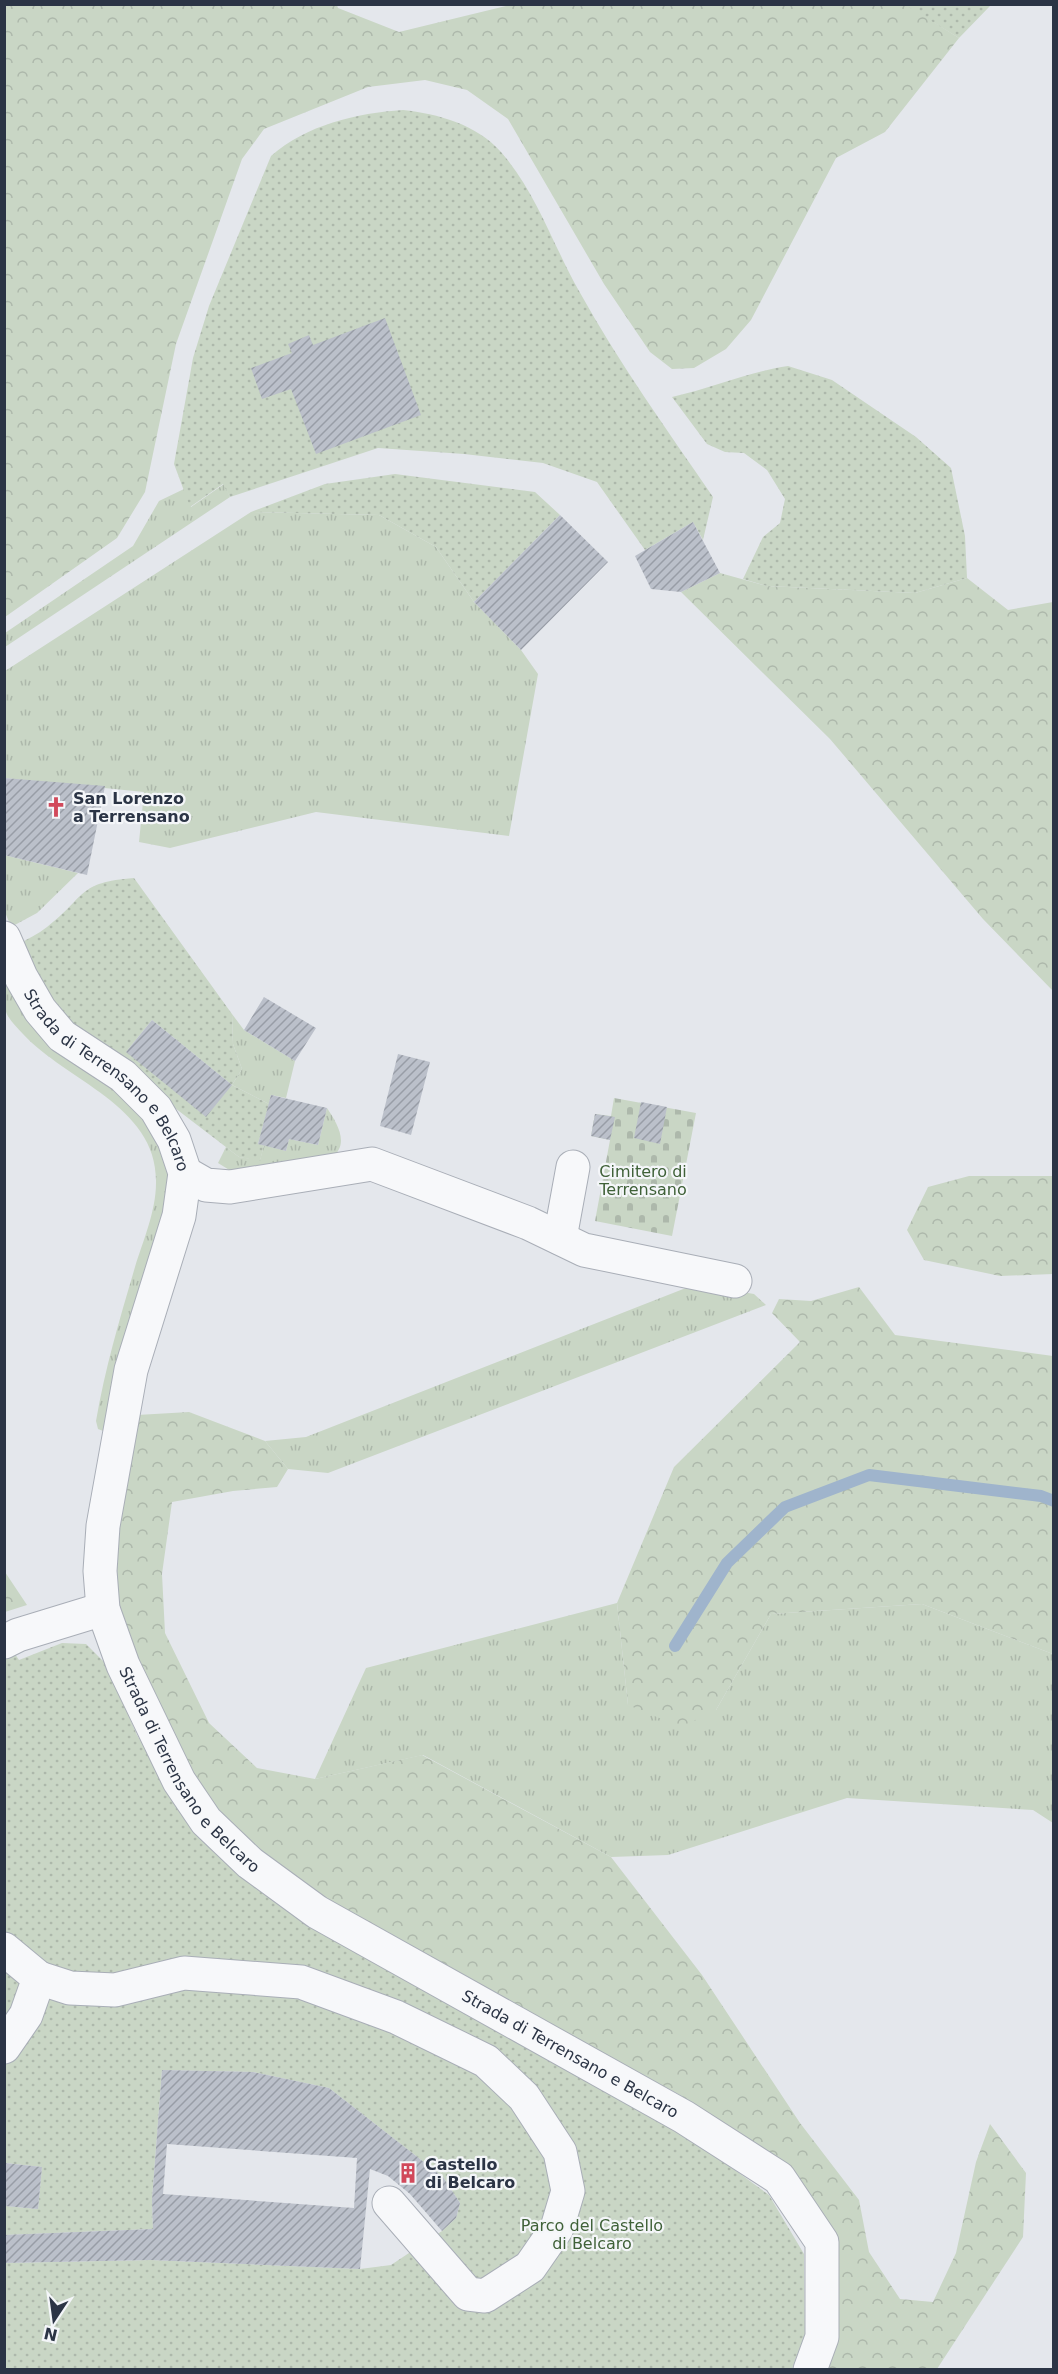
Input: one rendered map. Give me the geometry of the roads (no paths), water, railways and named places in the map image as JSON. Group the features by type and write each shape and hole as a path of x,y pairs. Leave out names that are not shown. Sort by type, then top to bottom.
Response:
{"street":[{"name":"Strada di Terrensano e Belcaro","path":"4,938 21,977 40,1010 62,1036 123,1076 156,1109 174,1140 185,1173 179,1216 129,1381 103,1526 100,1571 103,1609 123,1665 179,1781 206,1821 250,1863 317,1912 684,2117 779,2178 822,2242 822,2337 810,2370"},
{"path":"185,1173 206,1185 230,1187 372,1164 528,1223 584,1250 735,1281"},
{"path":"560,1238 573,1167"},
{"path":"4,1642 18,1635 103,1609"},
{"path":"4,1949 39,1978 70,1988 115,1990 184,1973 301,1982 396,2017 486,2061 524,2097 560,2152 568,2191 557,2228 530,2267 485,2296 468,2294 389,2203"},
{"path":"4,2047 26,2015 39,1978"}],"waterway":[{"path":"675,1646 727,1563 785,1507 869,1475 1041,1496 1054,1501"}],"place":[{"name":"San Lorenzo a Terrensano","path":"56,807"},
{"name":"Castello di Belcaro","path":"408,2173"}],"park label":[{"name":"Cimitero di Terrensano","path":"643,1180"},
{"name":"Parco del Castello di Belcaro","path":"592,2234"}]}
